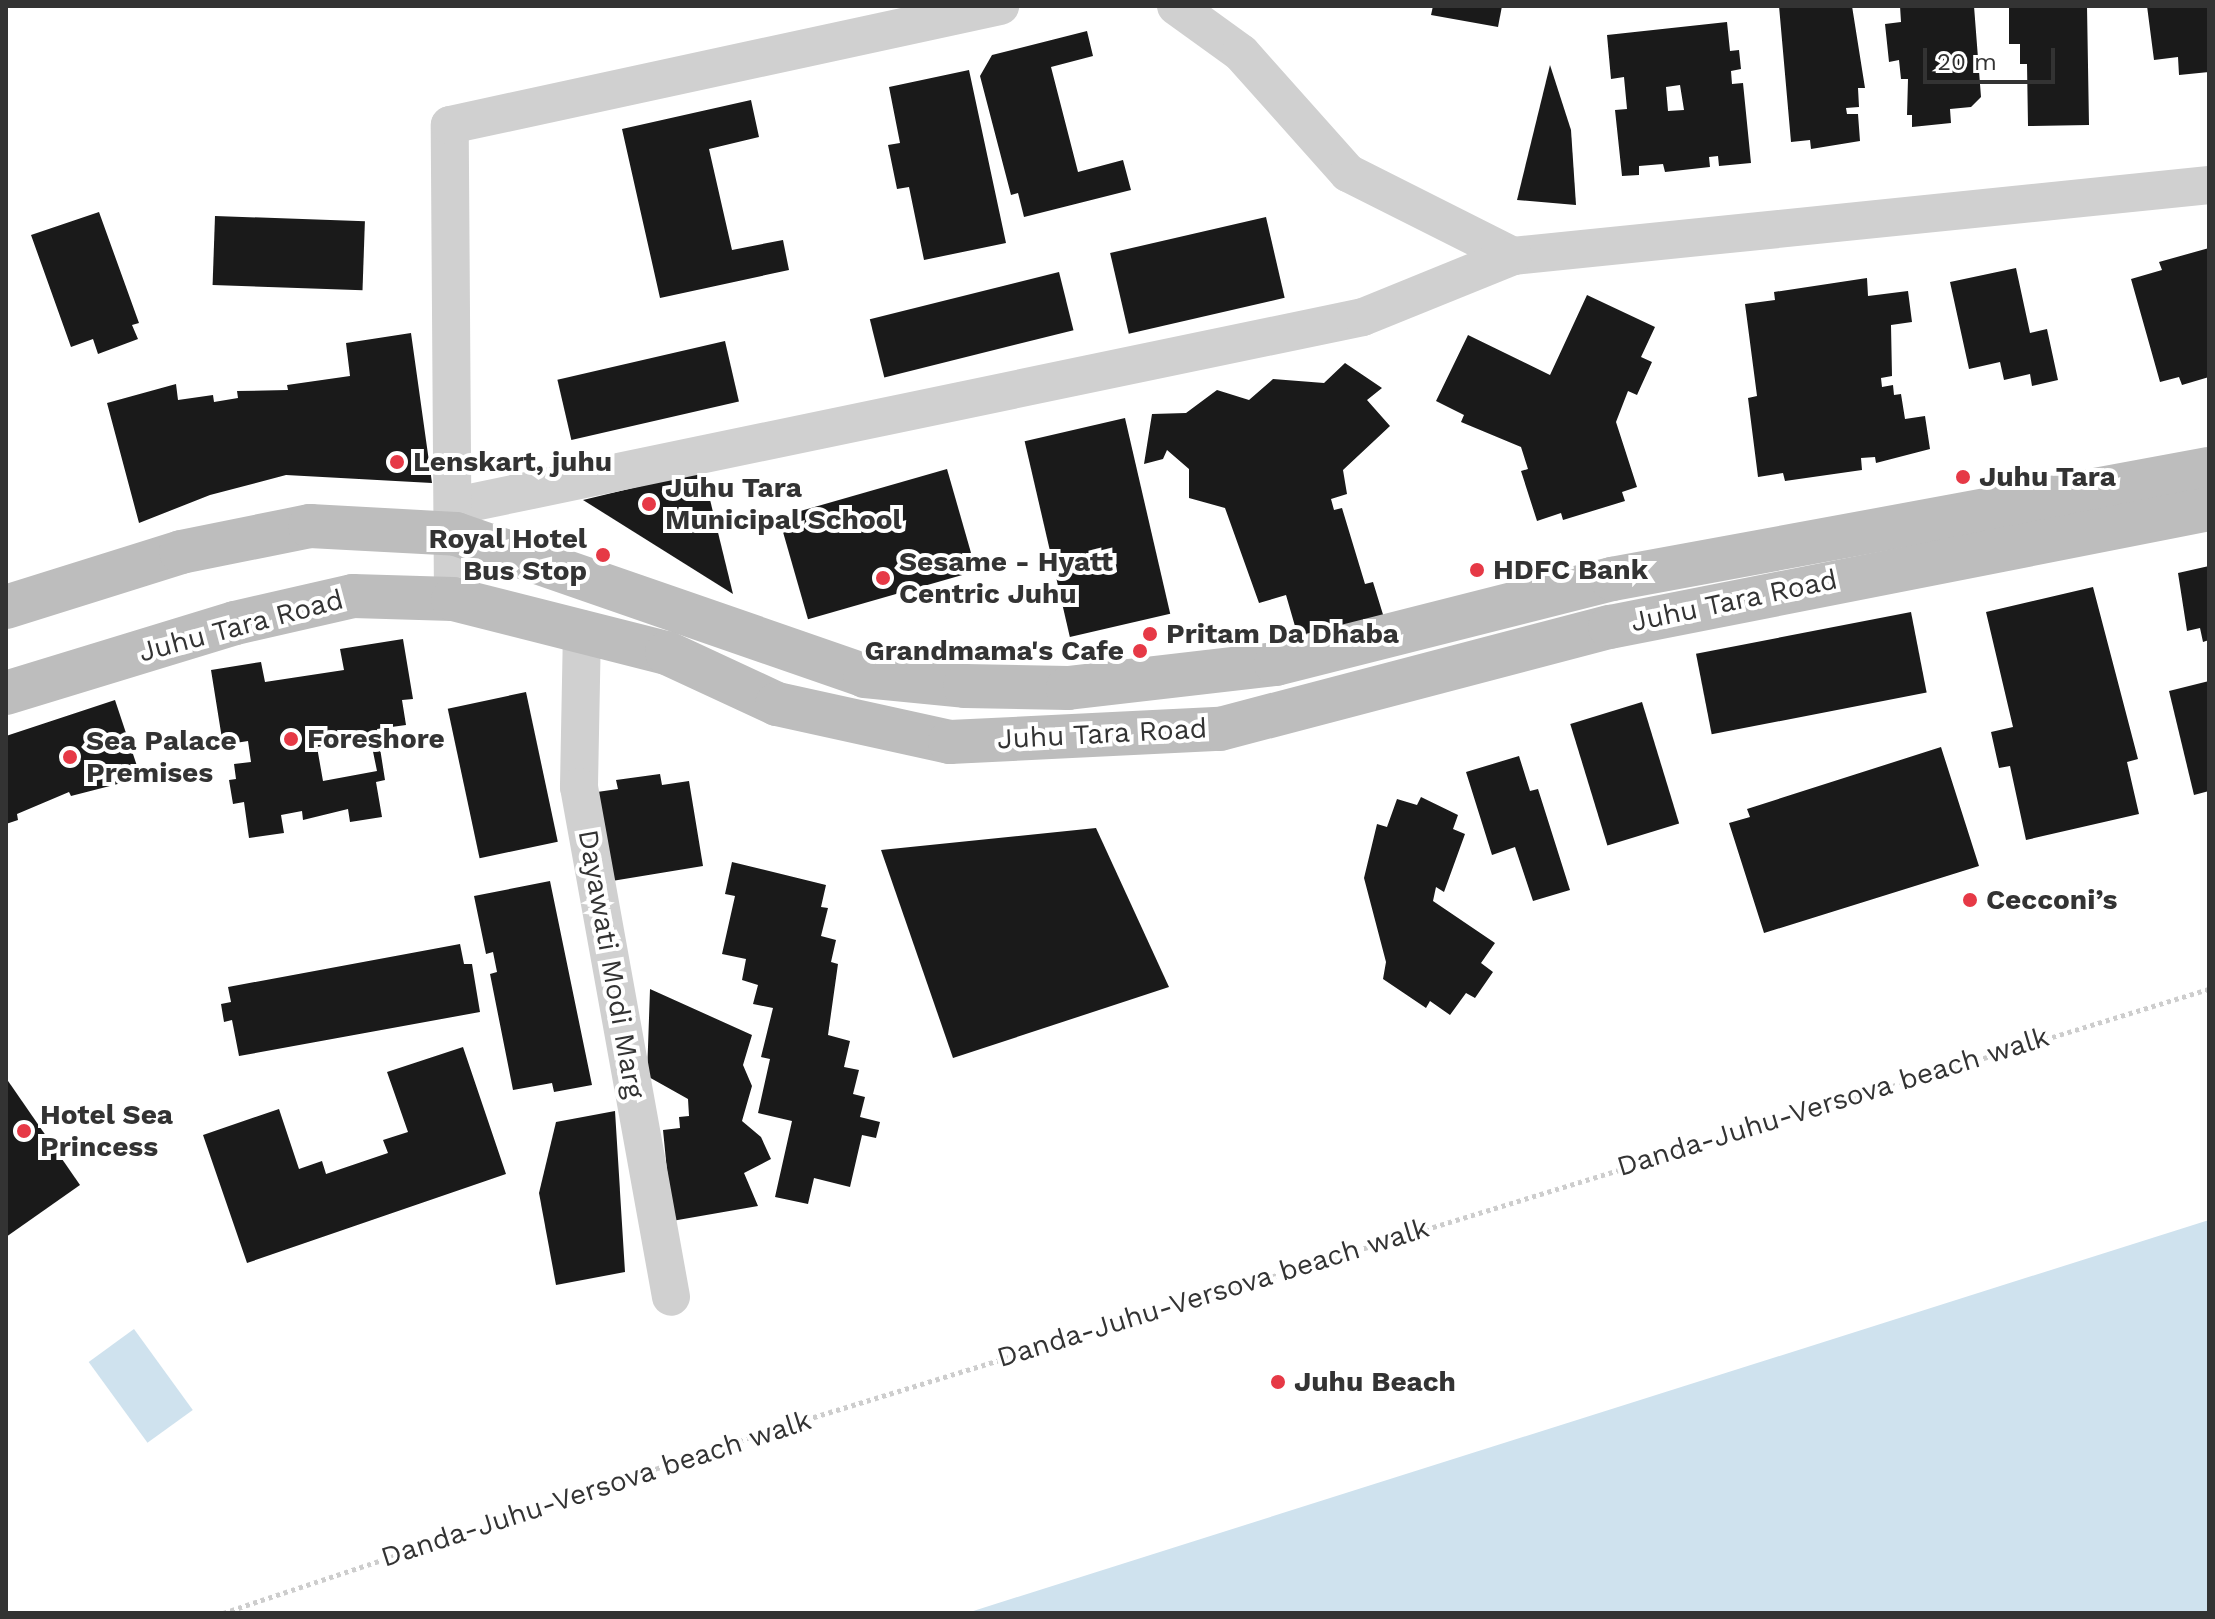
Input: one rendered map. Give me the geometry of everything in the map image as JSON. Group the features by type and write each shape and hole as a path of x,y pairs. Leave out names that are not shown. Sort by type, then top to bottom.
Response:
{"main road":[{"name":"Juhu Tara Road","path":"7,605 181,552 310,526 456,520 865,676 965,686 1068,688 1276,664 1612,579 2209,469"},
{"name":"Juhu Tara Road","path":"6,693 235,623 353,596 453,599 582,629 667,653 777,704 950,742 1220,729 1610,627 2209,509"}],"street":[{"path":"453,599 456,520 450,125 1000,6"},
{"path":"1176,6 1241,53 1348,173 1513,256"},
{"path":"456,520 1363,317 1513,256 2209,185"},
{"name":"Dayawati Modi Marg","path":"582,629 579,787 671,1297"}],"path":[{"name":"Danda-Juhu-Versova beach walk","path":"223,1613 790,1424 2209,989"}],"water":[{"path":"2209,1220 2209,1613 967,1613"},
{"path":"134,1329 193,1410 147,1443 89,1362"}],"building":[{"path":"1433,6 1502,6 1498,27 1431,15"},
{"path":"1779,6 1852,6 1865,88 1858,88 1859,107 1846,108 1847,114 1858,114 1860,141 1811,149 1810,140 1791,142"},
{"path":"1900,6 1974,6 1981,97 1971,107 1950,109 1951,123 1912,127 1912,115 1907,115 1908,79 1901,79 1899,60 1889,62 1885,24 1901,22"},
{"path":"2087,6 2089,125 2028,126 2027,64 2020,64 2020,44 2009,44 2009,8"},
{"path":"2147,6 2209,6 2209,72 2179,75 2178,57 2154,60"},
{"path":"1727,22 1730,51 1739,50 1741,69 1731,71 1732,84 1743,83 1751,163 1719,166 1718,156 1709,157 1710,167 1665,172 1663,164 1639,166 1639,175 1622,176 1615,110 1627,109 1624,77 1611,79 1607,35","holes":["1680,85 1684,110 1668,111 1666,87"]},
{"path":"1087,31 1093,56 1051,67 1078,172 1123,160 1131,190 1024,217 1018,193 1011,195 980,76 992,55"},
{"path":"1550,65 1571,130 1576,205 1517,200"},
{"path":"969,70 1006,243 924,260 909,187 897,189 888,145 900,143 889,87"},
{"path":"751,100 759,137 709,149 732,250 783,240 789,270 660,298 622,129"},
{"path":"99,212 139,323 132,325 138,339 98,354 93,339 71,347 31,235"},
{"path":"215,216 365,221 363,290 213,285"},
{"path":"1266,217 1285,298 1129,334 1110,253"},
{"path":"2209,248 2209,377 2182,385 2179,377 2160,382 2131,279 2162,270 2159,262"},
{"path":"2016,268 2030,333 2047,329 2058,380 2032,386 2030,374 2004,380 2000,362 1969,369 1950,282"},
{"path":"1059,272 1074,330 884,377 870,319"},
{"path":"1867,278 1868,296 1908,291 1912,322 1891,325 1892,376 1881,378 1882,387 1893,385 1894,395 1901,394 1905,419 1925,416 1930,449 1876,463 1875,457 1861,458 1862,470 1785,481 1783,473 1758,477 1748,398 1757,396 1745,304 1775,300 1774,292"},
{"path":"1587,295 1655,327 1641,357 1652,362 1637,395 1628,391 1616,422 1637,487 1622,492 1625,501 1563,520 1561,513 1537,521 1521,471 1528,469 1521,447 1461,422 1464,415 1436,401 1468,335 1550,375"},
{"path":"411,333 432,483 286,475 210,495 139,523 107,403 176,384 178,400 213,395 214,402 238,398 237,391 288,390 287,385 350,376 346,343"},
{"path":"725,341 739,401 571,440 557,380"},
{"path":"1345,363 1382,388 1367,400 1390,426 1343,470 1347,494 1331,499 1334,510 1342,508 1365,584 1373,582 1385,621 1301,647 1286,595 1259,603 1225,508 1189,498 1189,469 1167,450 1163,459 1144,464 1152,414 1186,413 1217,390 1249,400 1273,379 1324,383"},
{"path":"1125,418 1170,614 1070,637 1025,441"},
{"path":"947,469 976,571 808,619 779,517"},
{"path":"703,471 733,594 583,500"},
{"path":"2209,566 2209,640 2203,642 2200,628 2187,631 2178,573"},
{"path":"2093,587 2138,759 2127,762 2139,814 2026,840 2010,766 1999,768 1991,732 2013,727 1986,612"},
{"path":"1911,612 1927,692 1712,734 1696,654"},
{"name":"Foreshore","path":"403,639 413,699 402,700 406,725 377,729 385,780 376,782 382,817 350,822 348,809 303,820 302,811 281,815 284,833 249,838 244,802 233,804 229,780 236,779 234,764 251,762 248,741 223,745 211,670 261,662 265,682 344,670 340,649","holes":["370,737 377,771 323,781 317,747"]},
{"path":"2209,681 2209,791 2194,795 2169,691"},
{"path":"526,692 558,842 480,858 448,709"},
{"name":"Sea Palace Premises","path":"115,700 141,778 71,796 69,792 17,814 18,820 6,824 6,736"},
{"path":"1642,702 1679,823 1607,845 1570,724"},
{"path":"1941,747 1979,866 1764,933 1729,823 1750,817 1747,809"},
{"path":"1519,756 1530,791 1538,789 1570,890 1533,901 1515,847 1492,855 1466,772"},
{"path":"660,774 662,785 689,781 703,866 612,881 597,792 618,789 616,780"},
{"path":"1421,797 1458,815 1453,829 1465,834 1444,892 1436,887 1433,901 1495,943 1481,963 1493,972 1475,998 1466,993 1450,1015 1430,1001 1426,1008 1383,979 1386,962 1364,878 1377,824 1387,827 1397,799 1417,805"},
{"path":"1096,828 1169,987 953,1058 881,850"},
{"path":"732,862 826,885 821,907 828,908 821,936 836,940 831,962 838,964 828,1035 850,1041 844,1067 859,1070 853,1094 865,1097 860,1117 880,1122 876,1138 862,1135 850,1187 814,1178 808,1204 775,1197 792,1121 758,1113 770,1059 761,1057 773,1008 753,1004 758,985 742,980 746,959 722,954 735,896 725,894"},
{"path":"550,881 592,1085 554,1092 552,1083 513,1090 490,974 497,972 493,952 486,954 474,896"},
{"path":"460,944 464,964 472,964 480,1012 239,1056 232,1020 224,1022 221,1004 231,1002 228,987"},
{"path":"650,989 752,1035 743,1065 752,1086 742,1121 761,1137 771,1159 744,1173 758,1206 672,1221 663,1130 680,1128 679,1117 689,1116 688,1099 647,1076"},
{"path":"463,1047 506,1174 247,1263 203,1135 279,1109 299,1169 322,1161 326,1174 388,1153 383,1140 408,1132 387,1072"},
{"name":"Hotel Sea Princess","path":"6,1078 80,1185 6,1237"},
{"path":"615,1111 625,1272 556,1285 539,1193 556,1122"}],"place":[{"name":"Lenskart, juhu","path":"397,462"},
{"name":"Juhu Tara","path":"1963,477"},
{"name":"Juhu Tara Municipal School","path":"649,504"},
{"name":"Royal Hotel Bus Stop","path":"603,555"},
{"name":"HDFC Bank","path":"1477,570"},
{"name":"Sesame - Hyatt Centric Juhu","path":"883,578"},
{"name":"Pritam Da Dhaba","path":"1150,634"},
{"name":"Grandmama's Cafe","path":"1140,651"},
{"name":"Foreshore","path":"291,739"},
{"name":"Sea Palace Premises","path":"70,757"},
{"name":"Cecconi’s","path":"1970,900"},
{"name":"Hotel Sea Princess","path":"24,1131"},
{"name":"Juhu Beach","path":"1278,1382"}]}
